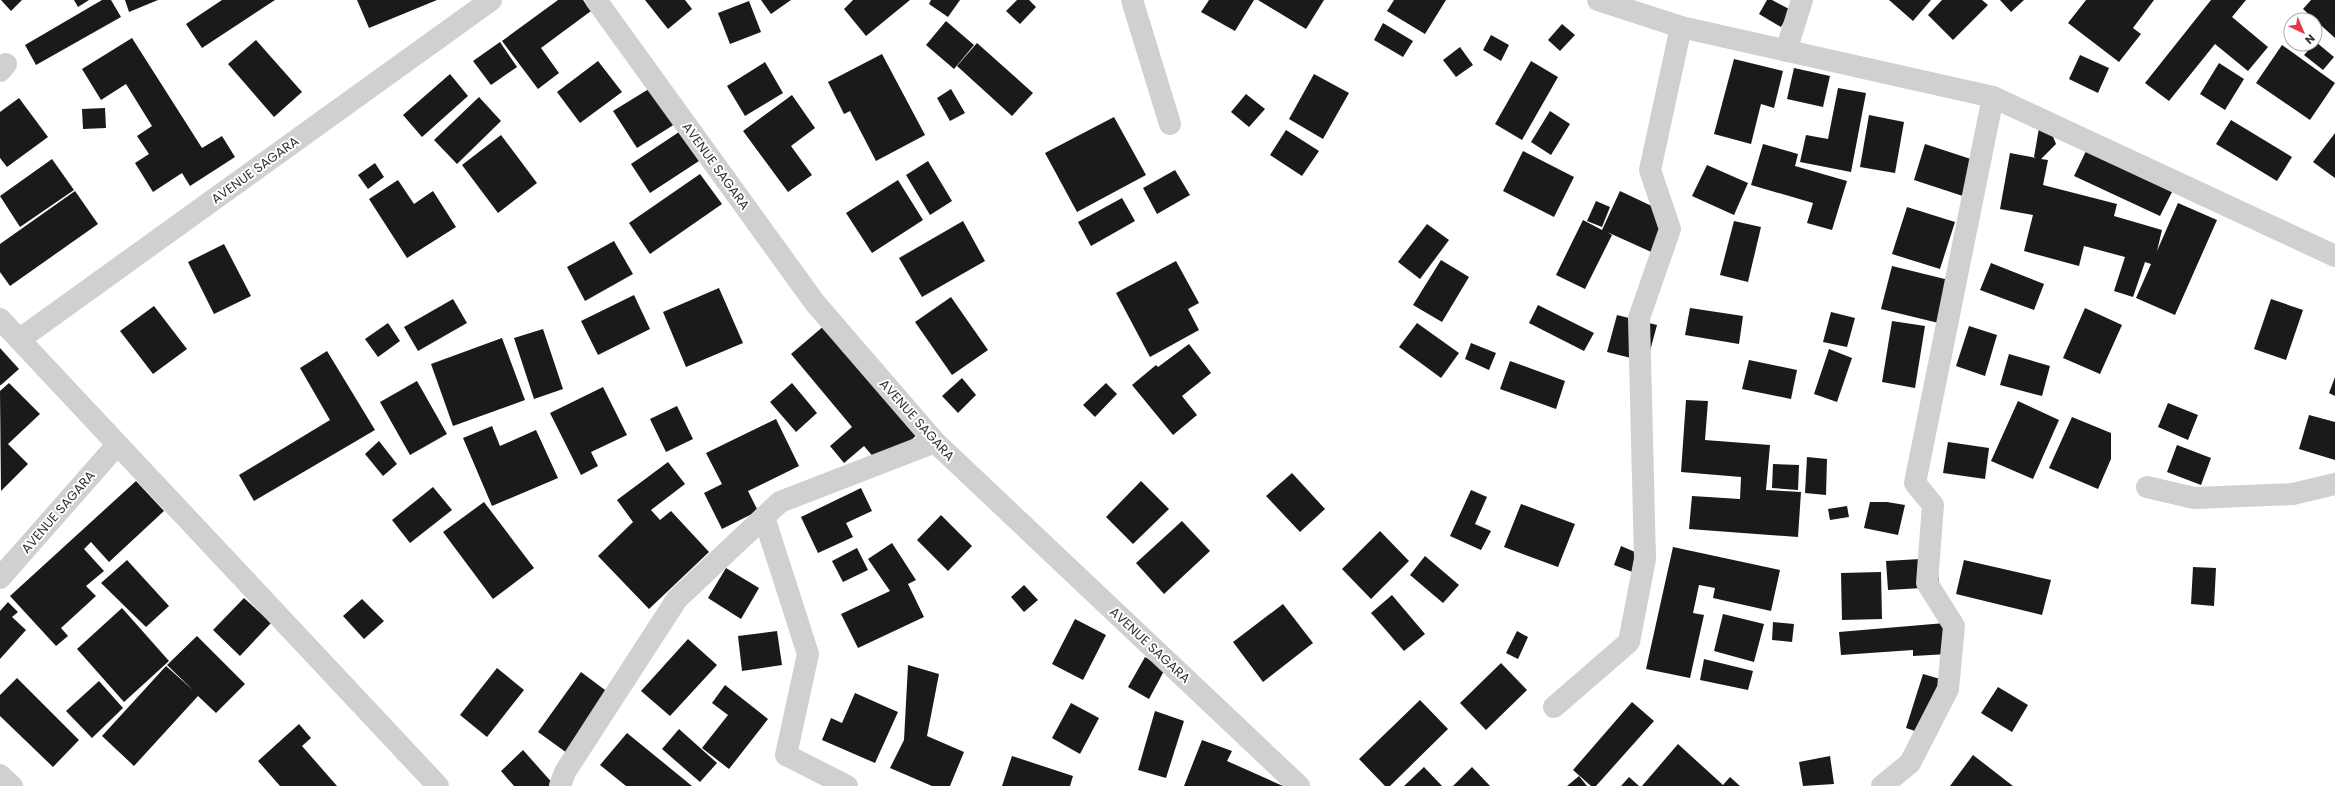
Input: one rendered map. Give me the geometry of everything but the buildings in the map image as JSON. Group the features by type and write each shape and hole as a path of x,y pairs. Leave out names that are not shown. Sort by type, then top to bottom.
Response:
{"street":[{"name":"AVENUE SAGARA","path":"20,339 491,0"},
{"name":"AVENUE SAGARA","path":"596,0 815,303 934,442 1299,786"},
{"path":"1132,0 1170,124"},
{"path":"1598,0 1681,27 1994,98 2335,256"},
{"path":"1786,51 1802,0"},
{"path":"1554,707 1630,642 1645,559 1639,318 1670,229 1650,170 1681,27"},
{"path":"1882,786 1910,763 1948,689 1954,626 1927,583 1933,505 1915,483 1994,98"},
{"path":"0,319 117,446 438,786"},
{"path":"560,786 565,772 676,599 780,502 934,442"},
{"name":"AVENUE SAGARA","path":"0,578 117,446"},
{"path":"2147,487 2194,498 2292,494 2335,484"},
{"path":"764,517 808,654 786,755 847,786"},
{"path":"0,775 12,786"}]}
